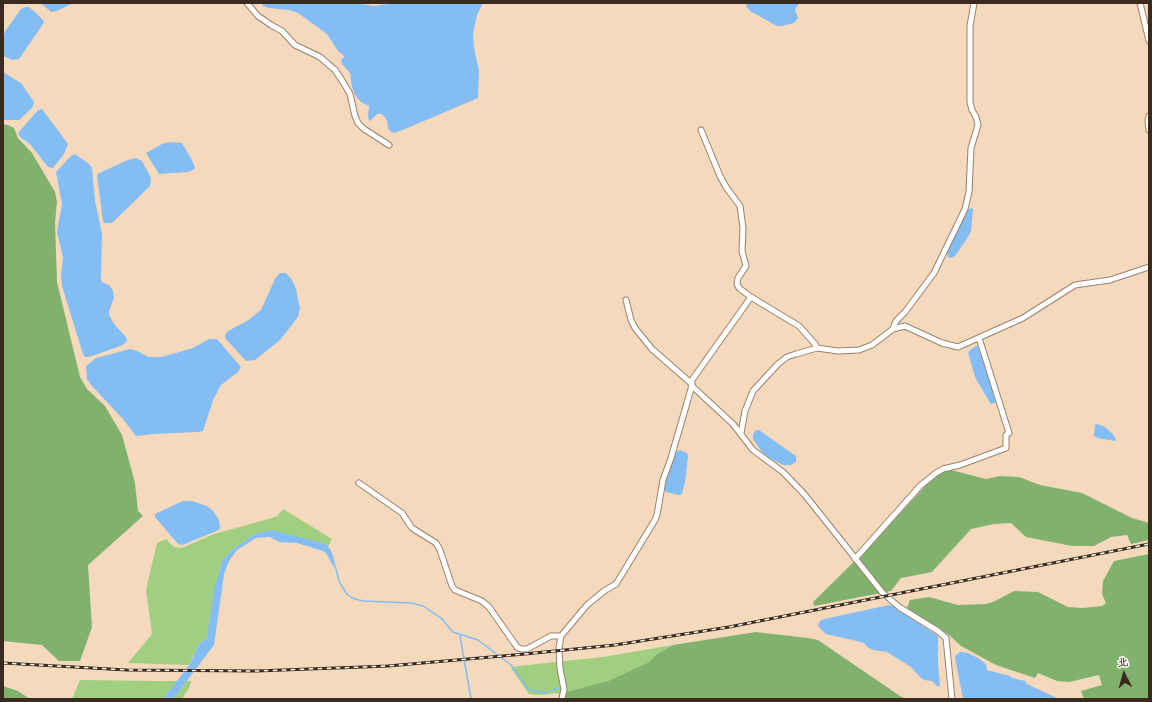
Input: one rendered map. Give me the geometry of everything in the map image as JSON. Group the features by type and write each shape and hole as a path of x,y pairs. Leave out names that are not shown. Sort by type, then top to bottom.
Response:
{"street":[{"path":"247,3 258,16 282,31 295,45 320,57 334,70 350,94 358,123 364,129 389,145"},
{"path":"893,329 896,321 905,312 934,273 965,209 972,148 978,125 970,102 970,26 974,3"},
{"path":"1140,3 1149,42"},
{"path":"1149,116 1149,130"},
{"path":"700,130 720,176 740,206 743,228 742,251 746,266 738,278 737,284 739,288 799,326 817,348"},
{"path":"741,433 742,420 751,395 765,377 787,357 817,348 838,351 859,350 872,345 893,329 907,326 942,343 958,347 1028,315 1075,285 1110,280 1149,267"},
{"path":"562,699 564,689 560,669 559,648 562,636 587,605 604,591 616,584 655,520 662,480 671,458 694,376 751,297"},
{"path":"626,300 631,320 635,328 652,349 692,385 741,433 753,450 783,472 805,495 882,592 896,604 938,631 946,638 952,699"},
{"path":"855,559 920,486 936,473 943,469 960,465 1006,448 1006,435 1009,433 979,338"},
{"path":"359,482 402,513 412,528 436,543 440,550 452,586 455,590 482,601 489,607 517,647 527,649 551,636 562,636"}],"green space":[{"path":"3,124 14,128 18,138 32,153 55,192 57,202 55,223 57,282 80,377 87,389 105,406 122,435 135,483 138,511 143,516 88,565 92,627 80,661 59,661 42,645 3,641"},
{"path":"945,470 951,470 986,479 1000,476 1019,477 1040,485 1082,493 1132,518 1149,523 1149,540 1131,544 1127,535 1111,537 1094,546 1072,546 1026,537 1011,523 994,524 971,529 932,572 901,578 891,591 814,606 813,602 865,551 932,479"},
{"path":"283,509 332,539 328,546 326,544 255,534 232,550 222,561 214,589 208,635 205,640 199,644 189,665 128,663 152,634 146,590 157,543 166,539 174,547 182,548 214,534 272,518 277,516"},
{"path":"1149,554 1149,699 1084,699 1081,691 1102,685 1099,675 1069,682 1057,681 1038,673 1035,678 996,665 961,646 948,634 907,608 910,600 929,597 958,605 986,604 1014,591 1038,592 1068,607 1083,608 1102,606 1106,603 1102,594 1103,581 1114,561"},
{"path":"756,632 818,640 906,699 564,699 567,692 608,681 649,662 657,654 673,645"},
{"path":"673,645 657,654 649,662 608,681 564,698 557,693 541,695 529,694 511,668 603,657"},
{"path":"80,680 177,681 163,699 72,699"},
{"path":"187,681 191,681 189,688 182,699 173,699"},
{"path":"3,686 18,691 30,699 3,699"}],"water":[{"path":"41,3 73,3 57,11 51,12"},
{"path":"261,3 357,3 373,6 397,3 483,3 477,15 473,33 474,48 479,71 478,98 405,129 394,133 391,132 388,128 387,120 382,114 377,114 370,121 368,118 369,106 361,102 355,95 350,73 342,64 341,59 345,57 338,51 327,34 298,13 289,10 269,8 263,6"},
{"path":"747,3 799,3 795,10 798,18 794,23 777,26 750,11 746,6"},
{"path":"29,7 44,21 19,59 13,60 3,56 3,36 21,9"},
{"path":"3,72 21,83 34,102 32,108 19,120 3,120"},
{"path":"42,109 68,144 64,154 53,168 48,167 30,144 20,137 18,133 38,110"},
{"path":"169,142 182,143 192,160 195,168 193,170 188,172 159,174 146,153 162,144"},
{"path":"75,154 92,168 95,201 102,234 101,279 102,282 110,286 113,291 114,298 109,315 114,324 126,337 127,341 123,345 89,357 85,357 83,354 62,286 61,276 63,258 57,232 62,204 56,172 71,156"},
{"path":"136,158 142,161 151,178 150,186 112,223 104,223 97,175 128,160"},
{"path":"972,208 971,231 955,256 951,258 948,257 947,251 967,210"},
{"path":"280,273 286,273 292,280 296,289 300,309 298,317 280,340 255,360 246,361 225,338 225,335 228,331 247,321 261,310 276,277"},
{"path":"209,339 217,339 241,367 238,372 221,385 213,400 203,431 136,436 123,419 87,379 86,366 96,358 130,349 149,357 162,357 193,348"},
{"path":"978,346 996,401 995,403 991,404 975,377 968,352"},
{"path":"1097,424 1105,427 1113,434 1116,440 1098,438 1094,436 1095,425"},
{"path":"756,430 759,430 796,456 796,462 791,465 783,465 771,459 762,452 753,439 753,434"},
{"path":"680,450 687,453 688,457 685,482 682,494 679,495 666,492 664,488 667,474 676,452"},
{"path":"183,501 192,501 207,506 213,511 219,520 219,530 182,545 178,544 155,517 155,514"},
{"path":"272,530 326,544 332,553 335,563 334,567 326,553 323,551 297,543 279,542 270,537 256,538 237,550 229,561 224,574 214,645 173,699 163,699 190,664 199,644 207,638 214,589 222,561 232,550 255,534"},
{"path":"889,605 893,606 938,636 940,686 937,686 932,681 924,680 911,667 887,652 873,650 867,647 864,643 826,634 818,626 820,621 824,619"},
{"path":"960,652 968,653 978,658 986,664 987,670 1025,681 1027,684 1059,699 963,699 955,658"}],"waterway":[{"path":"335,565 339,581 346,593 352,598 363,601 411,603 423,606 441,618 453,632 478,640 511,665 528,689 538,692 546,692 562,687"},
{"path":"460,636 471,699"}],"railway":[{"path":"3,663 127,670 257,671 388,666 615,645 729,627 1149,544"}]}
